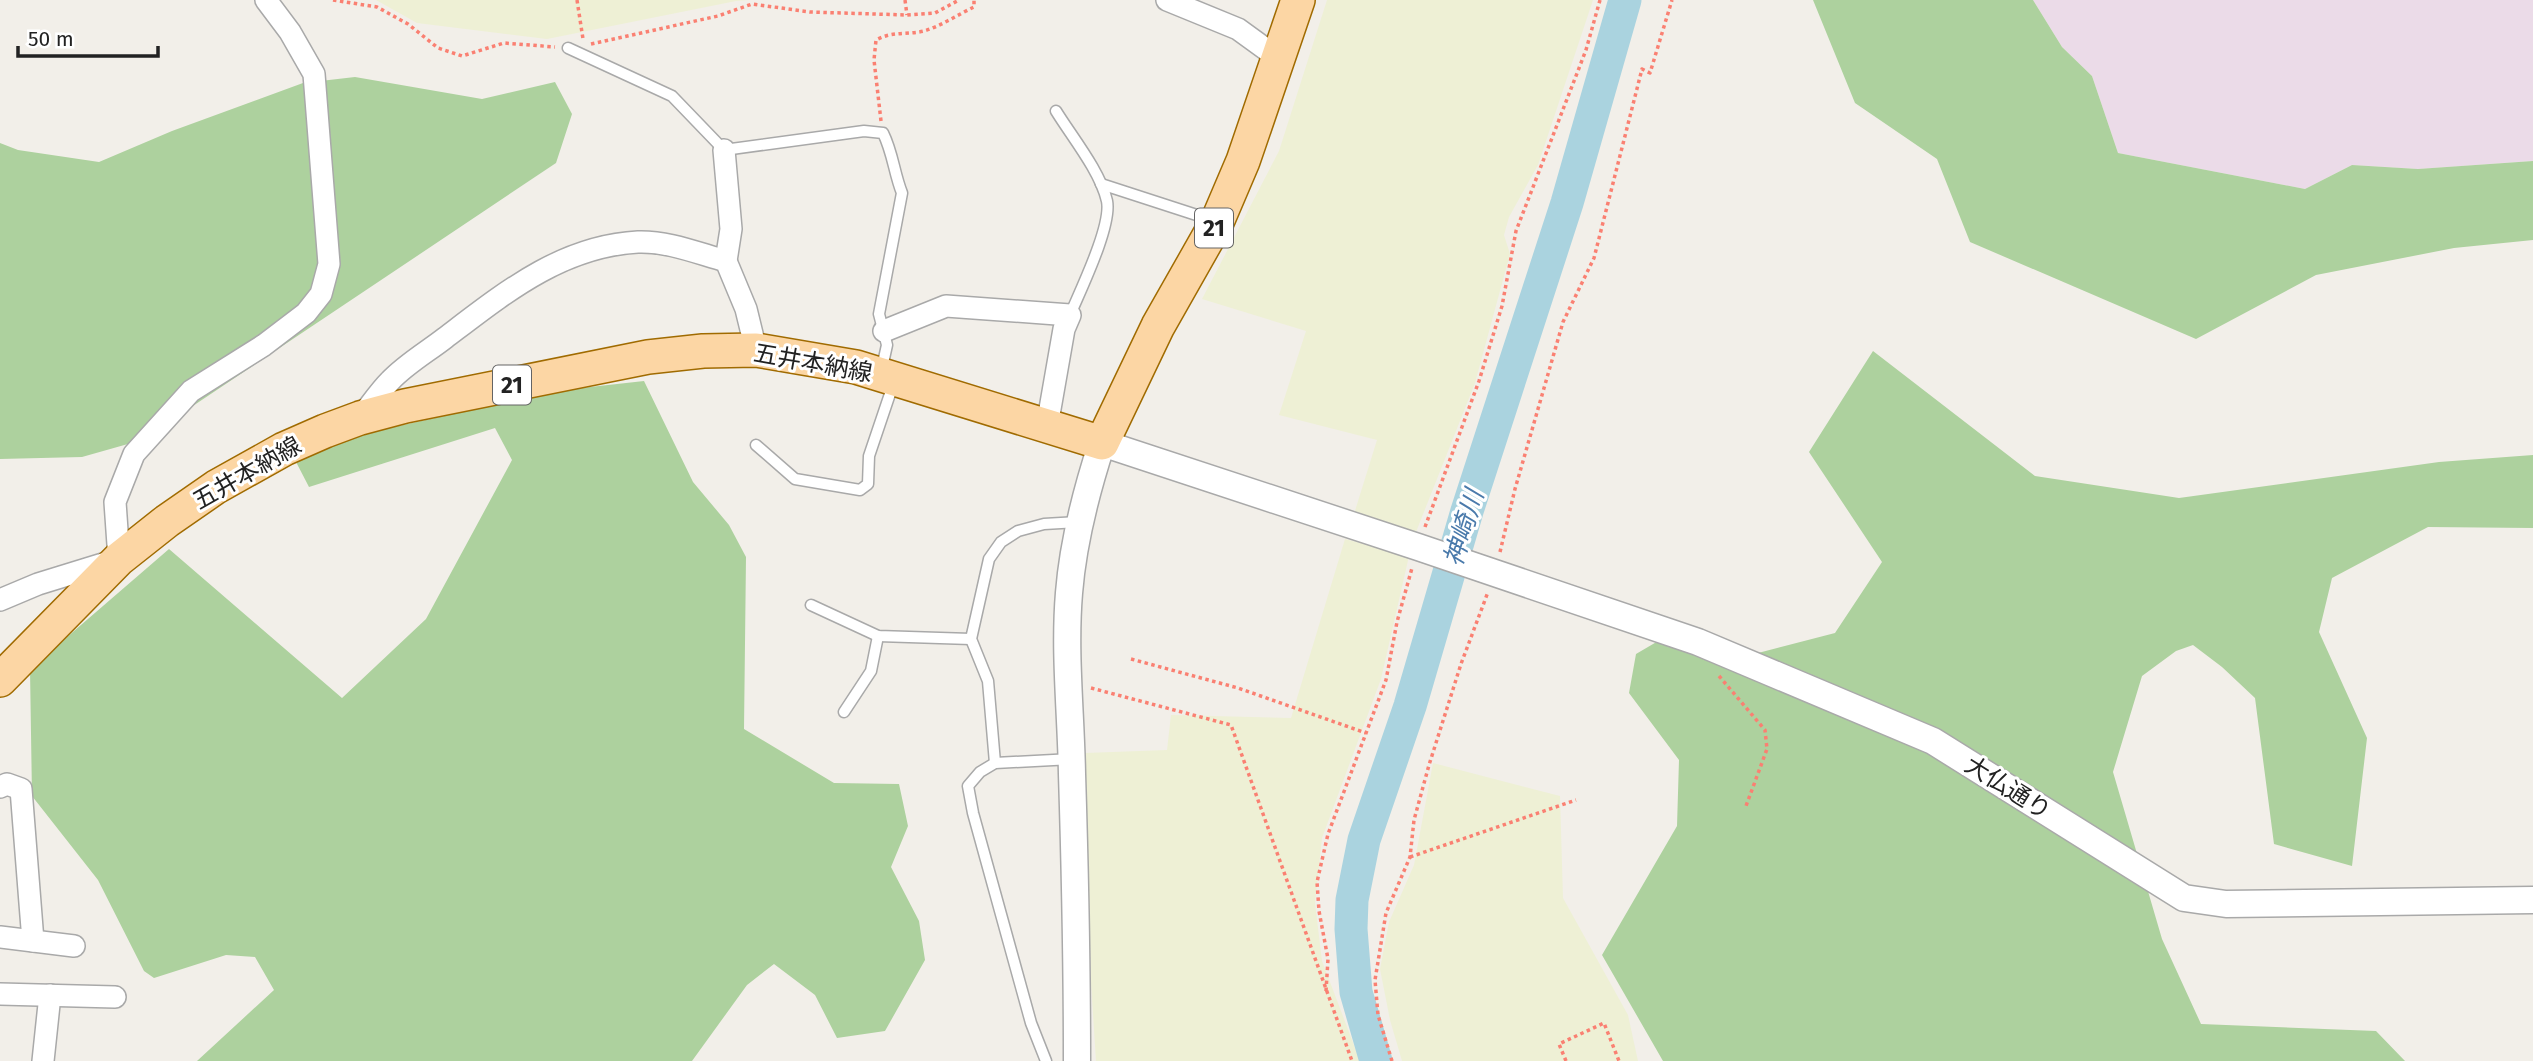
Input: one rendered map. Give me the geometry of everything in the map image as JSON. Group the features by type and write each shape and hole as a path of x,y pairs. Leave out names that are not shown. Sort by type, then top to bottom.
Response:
{"main road":[{"name":"21","path":"1102,443 1158,326 1217,222 1243,161 1298,0"},
{"name":"五井本納線","path":"0,680 119,559 216,487 284,449 360,418 405,406 648,357 703,351 757,350 856,367 1102,443"}],"street":[{"path":"0,600 38,584 119,559 115,502 134,454 191,391 275,337 306,313 321,294 329,264 314,74 290,32 266,0"},
{"path":"1167,0 1238,29 1278,58"},
{"path":"724,150 731,229 726,261 746,309 757,350"},
{"path":"360,418 391,379 507,291 554,263 575,254 638,242 664,243 726,261"},
{"path":"884,331 946,306 1070,315 1064,329 1047,426"},
{"path":"1077,1061 1072,759 1068,682 1069,596 1073,556 1089,481 1102,443"},
{"name":"大仏通り","path":"1102,443 1698,642 1933,741 2183,898 2226,904 2533,900"},
{"path":"0,787 7,784 21,789 33,941"},
{"path":"0,937 75,946"},
{"path":"0,994 116,997"},
{"path":"43,1061 50,995"}],"lane":[{"path":"568,48 672,96 724,150 864,131 883,133 891,149 895,177 902,193 879,314 887,345 887,377 869,456 868,484 860,490 795,479 756,445"},
{"path":"1056,111 1101,184 1108,205 1097,251 1070,315"},
{"path":"1101,184 1217,222"},
{"path":"995,763 988,681 971,639 989,559 1001,542 1018,531 1044,524 1081,522"},
{"path":"811,605 878,636 971,639"},
{"path":"844,712 871,671 878,636"},
{"path":"1046,1061 1031,1023 973,813 968,786 980,772 995,763 1072,759"}],"path":[{"path":"333,0 377,7 408,24 439,48 462,56 504,43 568,48"},
{"path":"577,0 584,45 718,16 752,4 810,12 907,15 935,13 959,0"},
{"path":"905,0 907,15"},
{"path":"883,133 874,60 876,40 889,33 928,30 974,7 974,0"},
{"path":"1326,991 1328,959 1318,911 1317,882 1328,834 1386,680 1397,622 1418,547 1479,381 1502,306 1519,224 1586,50 1600,0"},
{"path":"1392,1061 1378,1015 1375,980 1386,913 1410,858 1414,820 1429,765 1461,664 1496,573 1515,489 1563,322 1594,258 1642,69 1650,73 1672,0"},
{"path":"1698,642 1705,660 1765,730 1767,750 1746,806"},
{"path":"1131,659 1238,688 1366,733"},
{"path":"1068,682 1231,725 1352,1061"},
{"path":"1410,858 1576,800"},
{"path":"1566,1061 1559,1044 1604,1023 1619,1061"}],"shaded area":[{"path":"2033,0 2533,0 2533,161 2418,169 2352,165 2305,189 2118,153 2092,76 2062,47"}],"green space":[{"path":"376,0 749,0 547,39 417,23"},
{"path":"1327,0 1593,0 1538,165 1509,217 1504,235 1510,254 1475,383 1416,532 1354,514 1377,440 1279,415 1306,331 1202,299 1279,151"},
{"path":"1813,0 2033,0 2062,47 2092,76 2118,153 2305,189 2352,165 2418,169 2533,161 2533,240 2454,248 2316,275 2196,339 1970,242 1937,159 1855,103"},
{"path":"355,77 482,99 555,82 572,114 556,163 142,440 82,457 0,459 0,143 18,150 99,162 172,131 303,83"},
{"path":"1873,351 2035,476 2179,498 2439,462 2533,455 2533,528 2428,527 2332,578 2319,632 2367,738 2352,866 2274,844 2255,698 2222,667 2193,645 2176,651 2142,676 2113,772 2162,939 2201,1024 2376,1031 2405,1061 1663,1061 1602,955 1677,826 1679,760 1629,693 1636,654 1665,637 1739,658 1835,633 1882,562 1809,452"},
{"path":"644,381 693,482 729,525 746,557 744,729 834,783 899,784 908,826 891,867 919,921 925,960 885,1031 837,1038 815,995 774,964 747,985 692,1061 197,1061 274,990 255,957 226,955 154,978 144,971 98,880 32,796 30,669 169,549 342,698 426,619 512,460 495,428 309,487 295,460 321,443 563,390"},
{"path":"1345,539 1409,556 1381,679 1322,838 1315,903 1322,961 1360,1061 1096,1061 1091,983 1085,753 1167,750 1171,715 1291,718"},
{"path":"1433,763 1560,796 1563,898 1628,1015 1638,1061 1402,1061 1390,1020 1380,969 1389,922 1414,865"}],"waterway":[{"name":"神崎川","path":"1376,1061 1356,992 1351,929 1352,900 1364,840 1410,706 1467,511 1567,203 1625,0"}]}
